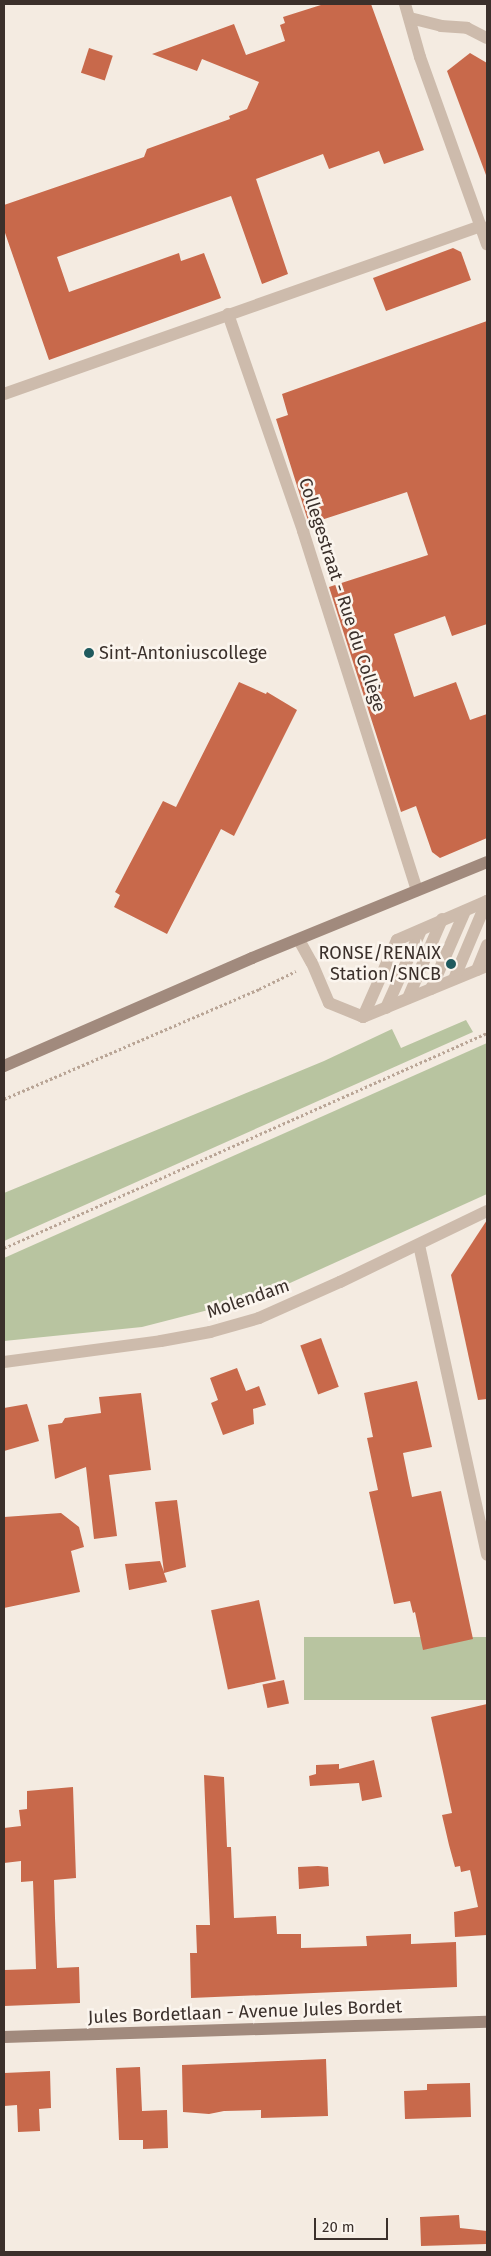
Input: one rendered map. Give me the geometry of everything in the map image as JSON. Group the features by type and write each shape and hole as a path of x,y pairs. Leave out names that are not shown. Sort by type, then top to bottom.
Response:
{"street":[{"path":"405,4 420,57 487,244"},
{"path":"410,18 441,26 467,28 487,38"},
{"path":"4,394 481,226"},
{"name":"Collegestraat - Rue du Collège","path":"228,314 312,559 417,890"},
{"path":"4,1066 86,1029 487,862"},
{"path":"363,1017 397,940 487,901"},
{"path":"454,980 487,901"},
{"path":"431,989 465,911"},
{"path":"408,998 442,919"},
{"path":"386,1008 421,930"},
{"path":"299,940 312,963 329,1003 363,1017 482,968 487,945"},
{"name":"Molendam","path":"4,1362 210,1332 259,1318 487,1212"},
{"path":"419,1245 487,1555"},
{"name":"Jules Bordetlaan - Avenue Jules Bordet","path":"4,2037 487,2022"}],"path":[{"path":"4,1099 259,989 312,963"},
{"path":"4,1248 487,1033"}],"green space":[{"path":"466,1020 473,1032 4,1241 4,1193 324,1061 392,1029 401,1048"},
{"path":"487,1043 487,1194 259,1297 142,1327 4,1341 4,1258"},
{"path":"304,1637 487,1637 487,1700 304,1700"}],"building":[{"path":"324,4 371,4 424,150 384,164 379,151 329,169 323,154 256,179 288,274 262,284 231,196 57,257 69,292 179,253 181,261 204,253 221,298 49,360 4,230 4,205 144,157 147,149 230,119 229,116 247,109 259,82 202,59 197,71 152,54 234,24 246,55 285,41 280,25 285,23 283,17"},
{"path":"89,48 113,56 105,80 81,73"},
{"path":"470,53 487,63 486,175 447,71"},
{"path":"453,248 461,252 471,280 386,311 373,278"},
{"path":"487,321 487,624 452,636 445,616 394,634 414,697 456,682 470,720 487,714 487,838 440,858 432,852 416,806 401,812 329,587 428,555 407,492 309,524 276,419 288,415 282,394"},
{"path":"239,682 266,694 267,692 297,710 234,836 221,829 167,934 114,907 120,895 115,892 163,801 176,807"},
{"path":"487,1220 487,1399 478,1400 451,1275"},
{"path":"321,1338 339,1387 318,1394 300,1346"},
{"path":"237,1368 246,1391 259,1386 266,1405 253,1409 254,1424 223,1435 211,1403 218,1400 210,1378"},
{"path":"417,1381 432,1447 403,1453 412,1497 441,1491 473,1639 423,1650 415,1612 413,1613 410,1601 394,1604 369,1492 378,1490 367,1438 373,1437 364,1393"},
{"path":"141,1393 151,1470 109,1475 117,1536 94,1539 86,1467 55,1479 48,1425 62,1423 65,1418 101,1413 99,1397"},
{"path":"27,1404 39,1441 4,1451 4,1408"},
{"path":"177,1500 186,1567 164,1573 167,1582 129,1590 125,1564 160,1561 164,1572 155,1502"},
{"path":"61,1513 79,1527 84,1547 71,1551 80,1592 4,1608 4,1517"},
{"path":"259,1600 276,1679 228,1689 211,1610"},
{"path":"284,1680 289,1703 267,1708 262,1685"},
{"path":"487,1704 487,1935 455,1937 454,1912 478,1907 470,1870 461,1872 460,1866 455,1867 449,1845 442,1815 452,1813 431,1717"},
{"path":"374,1760 382,1797 362,1801 359,1783 310,1786 309,1776 316,1774 316,1765 339,1764 339,1769"},
{"path":"204,1775 224,1777 227,1847 231,1847 234,1918 276,1916 277,1934 301,1934 301,1948 367,1946 366,1936 411,1934 411,1944 456,1942 457,1987 191,1998 190,1953 197,1953 196,1925 210,1925"},
{"path":"73,1787 76,1878 54,1880 55,1918 57,1968 79,1967 80,2003 4,2006 4,1970 36,1969 33,1881 21,1882 21,1861 4,1863 4,1828 21,1826 19,1810 27,1809 27,1791"},
{"path":"298,1867 328,1867 329,1886 299,1889"},
{"path":"326,2059 328,2116 261,2118 261,2110 224,2111 209,2114 183,2112 182,2065"},
{"path":"140,2067 142,2111 167,2110 168,2148 143,2149 143,2140 119,2140 116,2068"},
{"path":"50,2071 51,2108 39,2109 40,2131 18,2132 17,2105 4,2106 4,2073"},
{"path":"470,2083 471,2117 405,2119 404,2091 427,2090 427,2084"},
{"path":"459,2215 460,2228 487,2231 487,2244 421,2246 420,2217"}],"place":[{"name":"Sint-Antoniuscollege","path":"89,653"},
{"name":"RONSE/RENAIX Station/SNCB","path":"451,964"}]}
